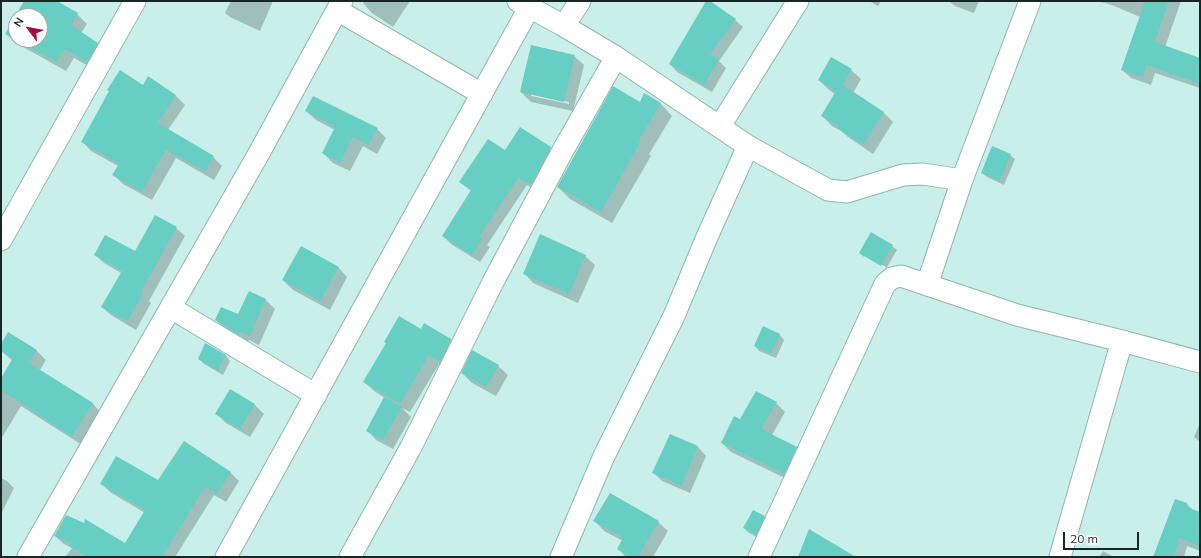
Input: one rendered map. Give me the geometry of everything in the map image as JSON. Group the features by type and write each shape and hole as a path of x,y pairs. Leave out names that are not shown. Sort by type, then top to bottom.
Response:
{"street":[{"path":"1,240 134,1"},
{"path":"564,26 580,1"},
{"path":"720,126 798,1"},
{"path":"927,285 962,180 1030,1"},
{"path":"226,557 482,94 523,4 616,57 748,146 828,190 847,192 903,175 923,174 962,180"},
{"path":"28,557 258,155 339,6 482,94"},
{"path":"350,557 411,447 493,282 562,152 616,57"},
{"path":"562,557 604,456 674,316 707,236 748,146"},
{"path":"759,557 885,284 892,278 901,276 1017,315 1122,340 1200,362"},
{"path":"171,308 316,395"},
{"path":"1060,557 1122,340"}],"building":[{"path":"24,1 57,1 78,13 71,25 98,43 87,62 64,49 57,62 31,48 48,48 48,8 20,8"},
{"path":"706,1 710,1 736,19 710,54 719,60 704,85 669,64"},
{"path":"1145,1 1169,1 1155,42 1200,58 1200,84 1147,65 1142,77 1121,70"},
{"path":"8,29 8,36 5,34"},
{"path":"531,45 575,55 564,102 520,92"},
{"path":"831,57 852,69 843,85 884,112 863,145 837,128 838,126 821,116 836,91 818,80"},
{"path":"120,70 143,85 148,76 176,95 158,123 214,156 205,171 166,150 142,192 112,175 119,164 81,142 109,91 107,90"},
{"path":"613,86 640,102 644,93 661,103 638,142 640,143 601,212 557,187"},
{"path":"313,96 378,128 368,145 353,137 340,163 322,153 335,127 305,111"},
{"path":"520,127 551,147 531,185 518,178 479,237 482,239 472,255 442,236 471,190 459,182 488,139 505,150"},
{"path":"992,146 1011,154 1000,181 981,173"},
{"path":"155,215 177,227 141,292 143,294 127,322 101,307 122,271 94,255 105,235 135,251"},
{"path":"871,232 893,245 881,266 859,253"},
{"path":"540,234 586,255 569,294 523,274"},
{"path":"301,246 339,267 320,301 282,280"},
{"path":"249,291 266,299 250,336 240,332 238,334 215,320 221,307 238,314"},
{"path":"399,316 421,329 424,323 451,339 440,362 429,355 400,404 363,382 386,343 384,342"},
{"path":"763,326 780,334 771,354 754,346"},
{"path":"8,332 37,350 29,363 93,403 72,437 1,390 1,378 13,358 1,351 1,344"},
{"path":"205,343 226,355 218,371 198,359"},
{"path":"472,350 499,365 486,387 461,373"},
{"path":"230,389 255,404 240,429 215,414"},
{"path":"756,391 777,402 761,429 797,447 784,474 721,443 734,416 740,419"},
{"path":"384,397 402,407 383,440 366,431"},
{"path":"670,434 698,446 682,486 652,473"},
{"path":"184,441 231,472 217,494 205,487 162,557 88,557 69,546 71,543 54,536 66,515 84,523 85,519 125,543 145,510 100,484 116,456 158,480"},
{"path":"610,493 659,521 638,557 630,557 617,549 623,538 593,521"},
{"path":"1175,499 1187,503 1187,507 1200,512 1200,546 1179,538 1174,557 1153,557"},
{"path":"753,510 765,516 756,535 743,528"},
{"path":"809,529 856,557 798,557"}]}
